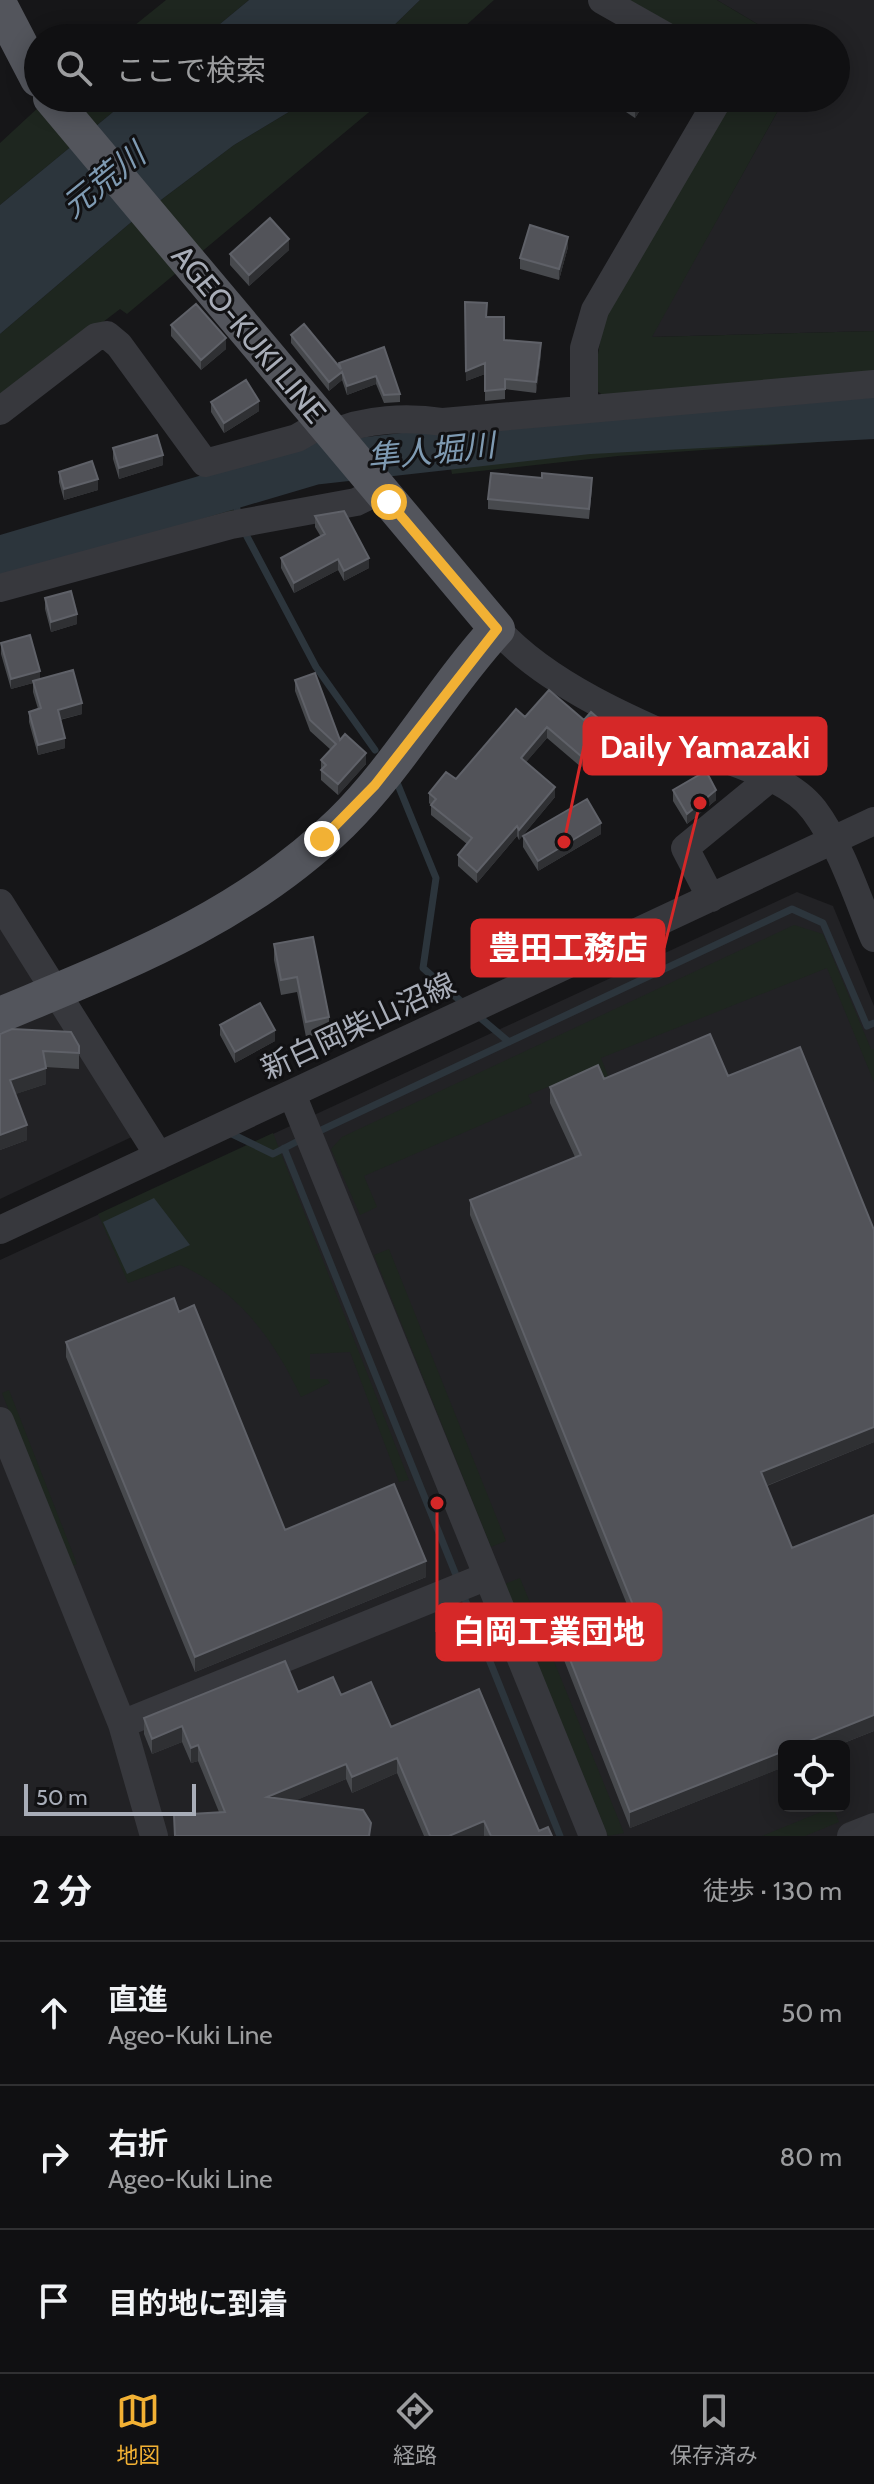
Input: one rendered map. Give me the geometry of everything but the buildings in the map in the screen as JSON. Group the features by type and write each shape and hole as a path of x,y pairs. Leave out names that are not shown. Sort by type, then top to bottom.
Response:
{"main road":[{"name":"AGEO-KUKI LINE","path":"0,6 24,50"},
{"name":"AGEO-KUKI LINE","path":"63,112 497,629"},
{"path":"0,1015 207,924 288,869 341,823 375,785 497,629"}],"street":[{"path":"602,0 644,24"},
{"path":"584,407 584,348 595,310 711,112"},
{"path":"0,411 96,337 107,335 119,345 205,463 297,438 365,424 421,419 443,422 584,407 874,384"},
{"path":"0,588 231,525 356,502 379,491"},
{"path":"497,629 539,668 679,741 769,779 807,802 832,842 874,938"},
{"path":"711,898 685,848 769,779"},
{"name":"新白岡柴山沼線","path":"0,1230 874,821"},
{"path":"0,903 159,1156"},
{"path":"292,1094 485,1577 593,1836"},
{"path":"0,1421 122,1724 154,1836"},
{"path":"122,1724 485,1577"},
{"path":"851,1836 874,1827"}],"shaded area":[{"path":"166,0 249,0 220,24 136,24"},
{"path":"420,0 494,0 467,24 395,24"},
{"path":"617,0 717,0 757,24 659,24"},
{"path":"717,0 874,0 874,331 651,337 777,112 850,112 850,24 757,24"},
{"path":"33,112 113,112 0,205 0,143"},
{"path":"289,112 369,112 127,314 120,309 0,401 0,334 129,224 234,145"},
{"path":"723,112 777,112 652,337 874,331 874,382 603,395 592,388 604,320"},
{"path":"874,399 874,409 780,413 448,443 445,432"},
{"path":"874,423 874,438 618,456 452,474 450,463 770,430"},
{"path":"233,509 236,519 0,581 0,568"},
{"path":"797,892 833,906 874,1006 874,1836 0,1836 0,1260"},
{"path":"0,912 39,984 0,1001"},
{"path":"794,925 823,934 871,1049 874,1049 874,1082 827,968 601,1058 608,1076 600,1079 595,1068 528,1095 532,1103 364,1176 377,1207 360,1215 331,1149 342,1137"},
{"path":"53,1006 138,1134 0,1199 0,1029"},
{"path":"273,1133 409,1480 399,1482 350,1352 310,1354 310,1379 327,1379 330,1383 301,1397 267,1337 220,1288 180,1265 128,1283 98,1214"},
{"path":"389,1249 506,1541 491,1547 374,1255"},
{"path":"9,1390 77,1564 70,1567 2,1393"},
{"path":"520,1578 624,1833 608,1836 505,1584"},
{"path":"821,1812 835,1812 839,1822 805,1836 762,1836"}],"water":[{"path":"249,0 420,0 395,24 220,24"},
{"name":"元荒川","path":"113,112 289,112 234,145 129,224 0,334 0,205"},
{"path":"154,1198 190,1245 127,1274 103,1222"}],"waterway":[{"name":"隼人堀川","path":"0,557 313,464 590,433 874,418"},
{"path":"231,488 239,516"},
{"path":"243,529 316,667 375,750"},
{"path":"396,780 436,878 423,968 464,1004"},
{"path":"313,1134 792,909 823,923 867,1026 874,1023"},
{"path":"477,1015 509,1042"},
{"path":"232,1134 273,1154 302,1139"},
{"path":"284,1148 458,1580"},
{"path":"462,1592 560,1836"}],"place":[{"name":"豊田工務店","path":"700,803"},
{"name":"Daily Yamazaki","path":"564,842"},
{"name":"白岡工業団地","path":"437,1503"}],"route":[{"path":"322,839 375,785 497,629 389,502"}]}
